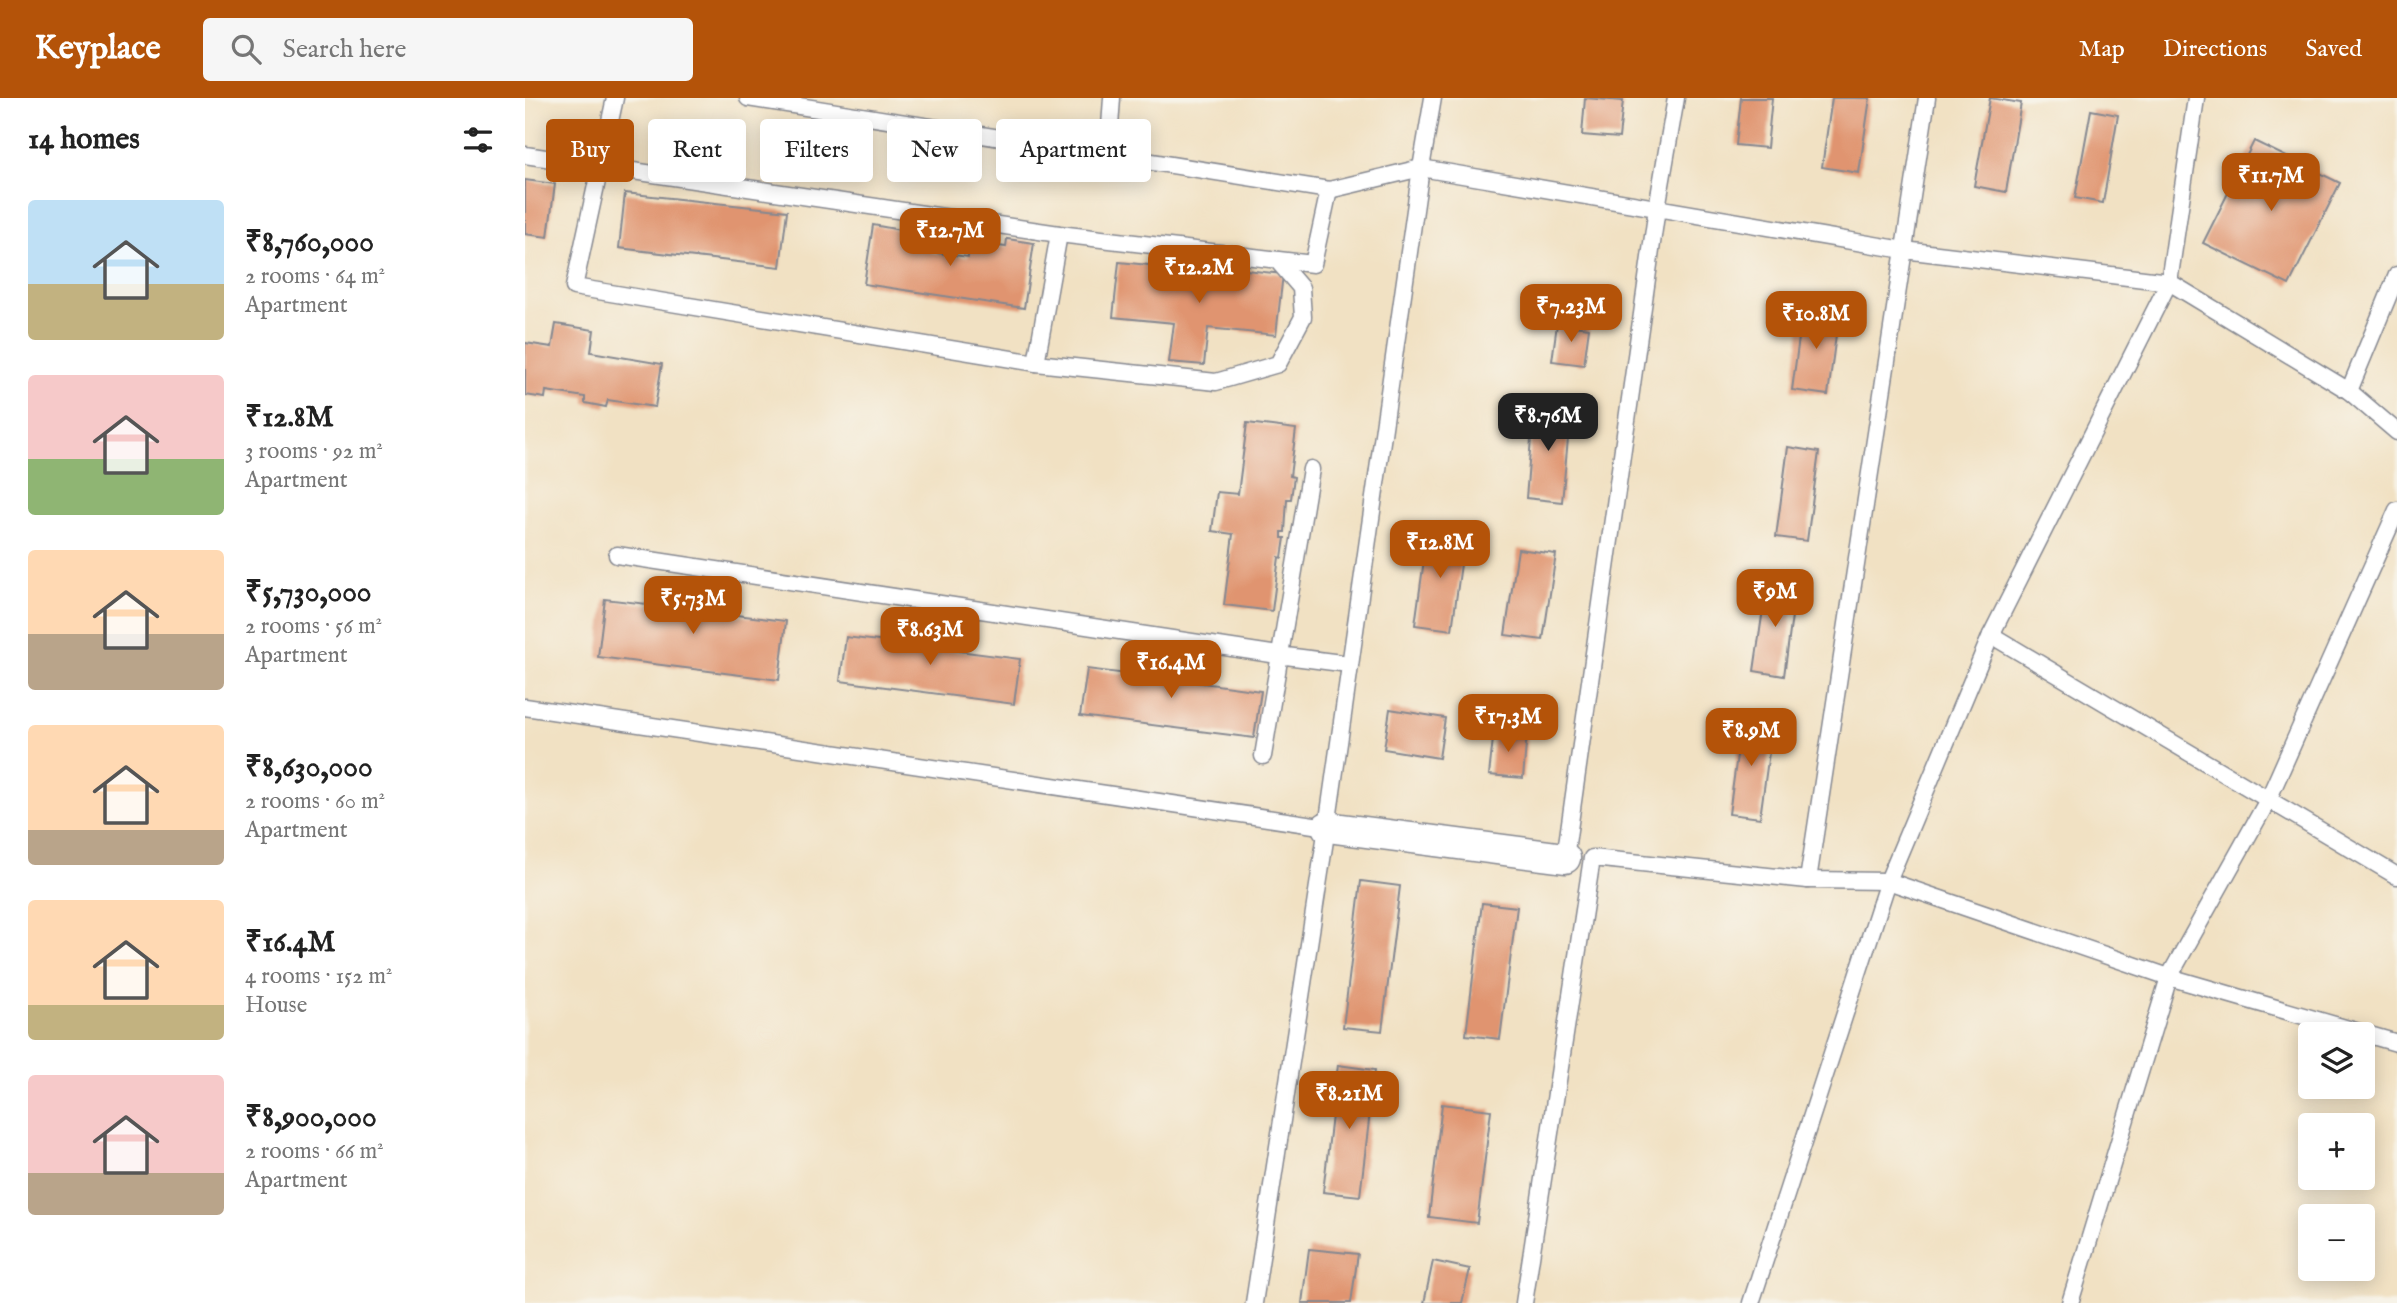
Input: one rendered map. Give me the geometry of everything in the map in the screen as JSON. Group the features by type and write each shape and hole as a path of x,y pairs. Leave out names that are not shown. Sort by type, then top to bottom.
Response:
{"street":[{"path":"1327,827 1578,858"}],"lane":[{"path":"611,119 615,98"},
{"path":"748,98 996,137"},
{"path":"1111,119 1112,98"},
{"path":"1254,1303 1327,827 1420,168 1433,98"},
{"path":"1524,1303 1657,208 1676,98"},
{"path":"1808,880 1927,98"},
{"path":"1751,1303 1888,881 1991,635 2169,282 2196,98"},
{"path":"525,155 546,158"},
{"path":"1151,162 1329,190 1420,168 1904,250 2169,282 2349,391 2397,432"},
{"path":"634,170 1059,234 1313,264 1329,190"},
{"path":"597,182 574,287 1037,363 1216,382 1278,364 1303,317 1301,288 1277,260"},
{"path":"1037,363 1059,234"},
{"path":"2349,391 2397,275"},
{"path":"1263,756 1311,470"},
{"path":"2070,1303 2169,977 2269,800 2397,510"},
{"path":"617,555 1349,664"},
{"path":"1991,635 2397,876"},
{"path":"525,707 1327,827"},
{"path":"1578,858 1808,880 1888,881 2169,977 2397,1043"}],"building":[{"path":"1585,98 1623,101 1619,138 1582,135"},
{"path":"1741,98 1772,98 1767,148 1736,145"},
{"path":"1832,98 1870,98 1859,173 1822,167"},
{"path":"1990,98 2021,103 2006,192 1974,186"},
{"path":"2091,110 2118,115 2103,203 2075,198"},
{"path":"2254,141 2340,183 2289,285 2203,243"},
{"path":"525,180 555,184 548,237 525,234"},
{"path":"625,193 787,211 780,267 619,248"},
{"path":"873,225 933,236 930,252 968,257 970,242 1006,247 1007,239 1034,243 1024,308 864,284"},
{"path":"1119,262 1178,268 1176,283 1217,287 1219,267 1283,274 1276,335 1208,328 1204,365 1169,362 1174,323 1113,317"},
{"path":"1803,308 1839,312 1828,395 1792,390"},
{"path":"556,324 594,330 591,352 662,364 655,407 608,400 606,407 585,403 585,397 546,391 545,398 525,395 525,343 552,347"},
{"path":"1557,324 1589,328 1584,365 1552,361"},
{"path":"1534,404 1571,407 1562,502 1526,498"},
{"path":"1247,423 1296,429 1290,476 1294,477 1291,499 1287,499 1285,532 1282,532 1282,538 1285,538 1282,558 1279,557 1272,611 1224,605 1233,534 1212,531 1217,492 1238,494"},
{"path":"1788,447 1819,452 1807,541 1776,537"},
{"path":"1428,531 1465,535 1452,630 1415,625"},
{"path":"1518,549 1556,554 1543,640 1505,635"},
{"path":"1767,582 1796,586 1784,676 1754,671"},
{"path":"674,587 722,593 719,613 786,621 779,680 598,657 605,599 672,607"},
{"path":"914,621 953,626 950,650 1020,659 1014,704 840,681 846,637 911,645"},
{"path":"1154,654 1197,660 1194,682 1261,691 1254,738 1080,716 1087,669 1151,677"},
{"path":"1390,709 1445,718 1439,758 1384,749"},
{"path":"1742,719 1773,723 1760,818 1729,814"},
{"path":"1494,730 1527,733 1523,778 1489,775"},
{"path":"1361,881 1400,886 1382,1031 1343,1027"},
{"path":"1482,903 1517,907 1500,1039 1466,1035"},
{"path":"1338,1065 1375,1070 1360,1196 1323,1192"},
{"path":"1442,1104 1491,1110 1477,1223 1429,1217"},
{"path":"1309,1249 1358,1254 1351,1303 1302,1303"},
{"path":"1433,1261 1470,1269 1462,1303 1424,1303"}]}
